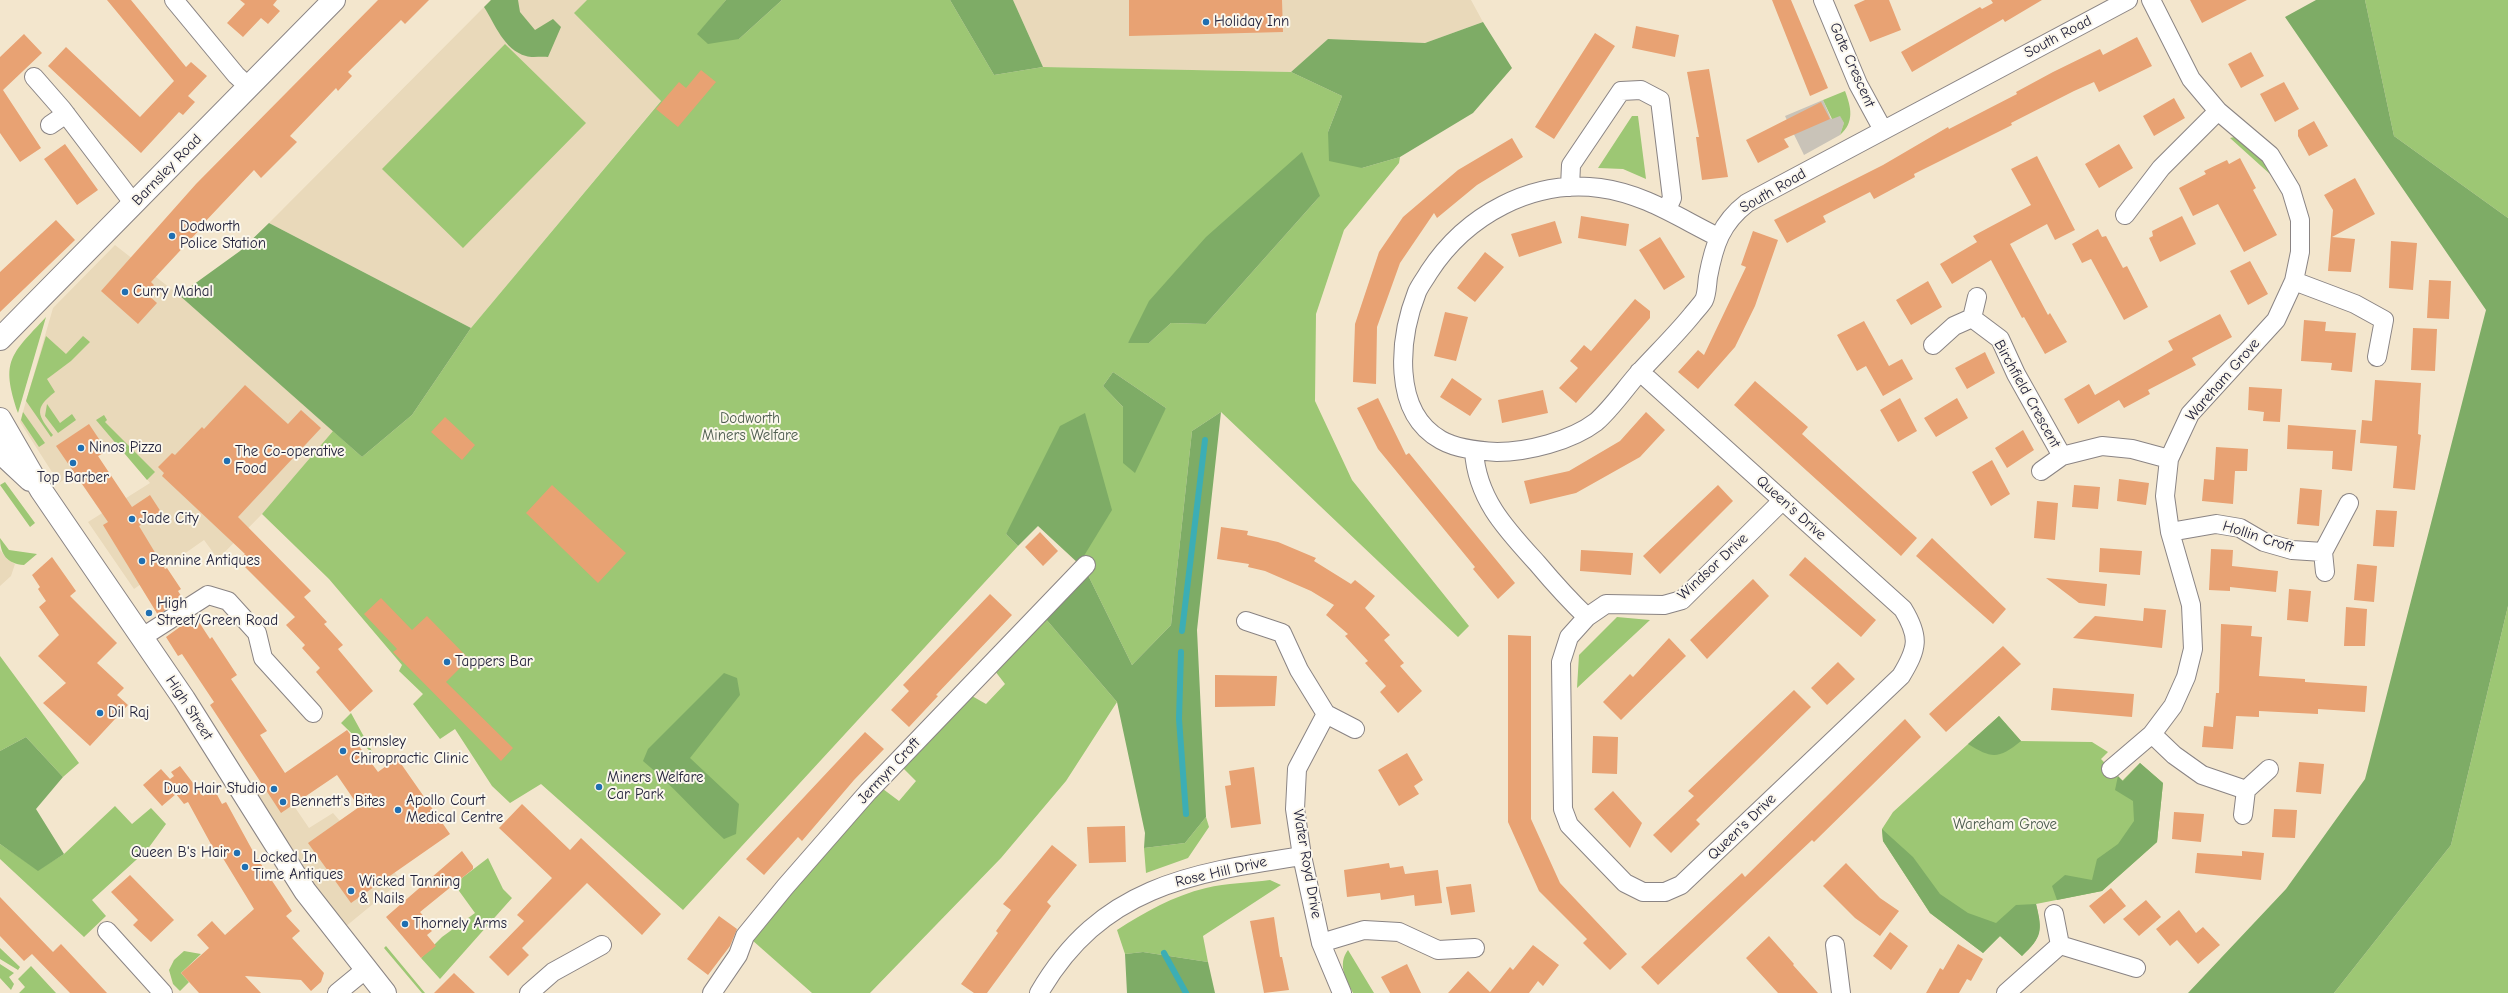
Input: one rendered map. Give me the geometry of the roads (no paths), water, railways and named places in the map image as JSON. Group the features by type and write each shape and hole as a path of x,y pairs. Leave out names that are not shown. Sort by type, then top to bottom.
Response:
{"main road":[{"name":"Barnsley Road","path":"0,339 334,0"},
{"name":"High Street","path":"0,419 41,490 184,699 305,891 365,970 385,993"},
{"path":"0,452 41,490"}],"street":[{"path":"174,0 236,75 249,87"},
{"name":"Gate Crescent","path":"1823,0 1858,84 1883,130"},
{"name":"South Road","path":"1718,237 1667,209 1634,195 1600,188 1570,187 1525,195 1496,208 1459,235 1438,259 1418,291 1402,356 1406,397 1421,424 1441,440 1474,451 1512,452 1560,441 1596,422 1704,300 1718,237 1726,222 1747,203 2128,0"},
{"name":"Wareham Grove","path":"2111,769 2152,734 2173,706 2186,677 2193,649 2192,605 2170,532 2165,496 2169,459 2190,414 2276,320 2294,281 2300,252 2300,220 2291,190 2270,156 2218,111 2191,79 2151,0"},
{"path":"34,77 66,114 134,204"},
{"path":"1570,187 1571,165 1621,91 1641,90 1660,100 1672,198 1667,209"},
{"path":"2125,215 2160,168 2218,111"},
{"path":"50,125 66,114"},
{"path":"2294,281 2355,304 2384,320 2377,357"},
{"path":"1933,345 1954,326 1972,318 1977,297"},
{"name":"Birchfield Crescent","path":"1972,318 2000,339 2016,374 2062,456"},
{"name":"Queen's Drive","path":"1587,617 1569,636 1561,662 1563,809 1569,825 1625,883 1643,892 1665,892 1681,885 1901,676 1912,659 1915,645 1914,627 1904,609 1639,372"},
{"name":"Birchfield Crescent","path":"2041,471 2062,456 2102,446 2132,449 2169,459"},
{"path":"1474,451 1475,468 1486,500 1499,521 1587,617"},
{"name":"Windsor Drive","path":"1587,617 1606,604 1664,605 1682,600 1783,500"},
{"path":"2325,572 2323,552 2349,502"},
{"name":"Hollin Croft","path":"2170,532 2216,524 2240,528 2264,542 2292,550 2323,552"},
{"name":"Jermyn Croft","path":"712,993 738,955 745,936 785,887 868,792 1086,565"},
{"path":"141,638 208,595 228,601 257,632 263,658 313,713"},
{"path":"1246,621 1282,633 1299,670 1326,714 1355,729"},
{"name":"Water Royd Drive","path":"1326,714 1297,768 1296,809 1302,856 1321,943 1342,993"},
{"path":"2152,734 2174,755 2202,775 2246,790"},
{"path":"2243,815 2246,790 2269,769"},
{"name":"Rose Hill Drive","path":"1039,993 1050,974 1082,936 1123,904 1176,880 1223,868 1302,856"},
{"path":"2054,914 2060,945"},
{"path":"1321,943 1364,930 1399,932 1438,950 1475,948"},
{"path":"107,931 163,993"},
{"path":"529,993 553,972 602,945"},
{"path":"1835,945 1841,993"},
{"path":"2060,945 2136,968"},
{"path":"2006,993 2060,945"},
{"path":"337,993 365,970"}],"waterway":[{"path":"1182,631 1205,440"},
{"path":"1181,652 1179,719 1186,814"},
{"path":"1164,953 1186,993"}],"place":[{"name":"Holiday Inn","path":"1206,22"},
{"name":"Dodworth Police Station","path":"172,236"},
{"name":"Curry Mahal","path":"125,292"},
{"name":"Ninos Pizza","path":"81,448"},
{"name":"The Co-operative Food","path":"227,461"},
{"name":"Top Barber","path":"73,463"},
{"name":"Jade City","path":"132,519"},
{"name":"Pennine Antiques","path":"142,561"},
{"name":"High Street/Green Road","path":"149,613"},
{"name":"Tappers Bar","path":"447,662"},
{"name":"Dil Raj","path":"100,713"},
{"name":"Barnsley Chiropractic Clinic","path":"343,751"},
{"name":"Miners Welfare Car Park","path":"599,787"},
{"name":"Duo Hair Studio","path":"274,789"},
{"name":"Bennett's Bites","path":"283,802"},
{"name":"Apollo Court Medical Centre","path":"398,810"},
{"name":"Queen B's Hair","path":"237,853"},
{"name":"Locked In Time Antiques","path":"245,867"},
{"name":"Wicked Tanning & Nails","path":"351,891"},
{"name":"Thornely Arms","path":"405,924"}],"park label":[{"name":"Dodworth Miners Welfare","path":"750,428"}]}
